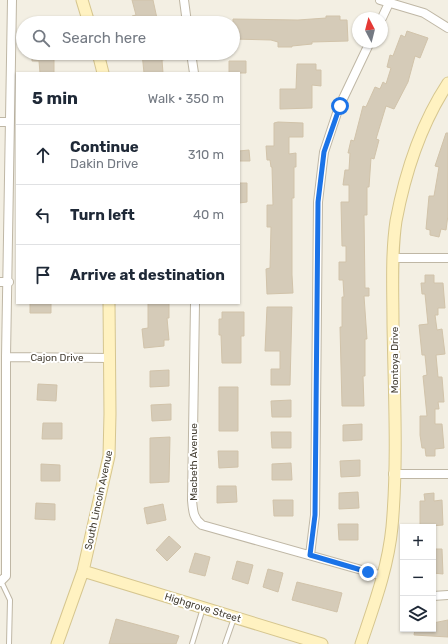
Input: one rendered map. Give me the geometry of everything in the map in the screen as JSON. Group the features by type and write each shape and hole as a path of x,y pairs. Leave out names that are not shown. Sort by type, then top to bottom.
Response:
{"street":[{"path":"1,582 6,576 3,437 6,357 4,282 10,122 12,0"},
{"path":"82,0 87,16"},
{"path":"184,0 186,16"},
{"path":"380,0 424,13 448,28"},
{"path":"385,12 389,3"},
{"path":"310,555 315,515 318,202 324,152 340,106 367,48"},
{"path":"100,60 103,72"},
{"path":"192,60 194,72"},
{"name":"Montoya Drive","path":"362,644 387,561 392,526 394,474 393,258 396,222 403,189 418,139 434,104 448,83"},
{"path":"0,122 10,122"},
{"path":"393,258 448,258"},
{"name":"South Lincoln Avenue","path":"57,644 83,571 109,456 109,304"},
{"name":"Macbeth Avenue","path":"195,304 192,500 194,515 197,521 202,525 383,576"},
{"name":"Cajon Drive","path":"6,357 109,358"},
{"path":"394,474 448,474"},
{"name":"Highgrove Street","path":"83,571 322,644"},
{"path":"436,596 448,595"}],"lane":[{"path":"1,582 10,600 9,644"},
{"path":"192,644 203,607"},
{"path":"226,644 234,617"}],"building":[{"path":"132,0 153,0 156,16 132,16 136,15"},
{"path":"326,16 340,16 340,20 347,20 348,41 312,42 312,44 292,47 278,47 278,42 271,40 240,39 240,19 298,20 326,18"},
{"path":"407,31 428,38 420,58 415,56 408,82 394,109 386,106 376,139 379,140 374,159 371,158 369,187 367,187 367,215 364,215 365,288 369,288 369,296 364,296 367,339 365,339 365,376 363,376 364,406 342,406 340,327 342,327 342,297 344,297 343,280 339,280 339,262 346,262 346,246 342,246 341,202 349,202 349,185 343,185 345,170 349,170 350,153 348,153 351,140 354,141 363,106 366,107 375,87 380,89 383,82 386,84 391,68 387,67 390,55 393,56 401,35 405,37"},
{"path":"54,60 54,72 40,72 39,61 32,61"},
{"path":"143,60 162,60 163,72 144,72"},
{"path":"229,61 246,61 246,73 229,72"},
{"path":"297,64 316,64 316,70 321,70 321,86 312,85 312,108 280,109 280,89 296,89"},
{"path":"274,123 303,123 303,137 289,137 289,154 296,153 296,167 294,167 294,198 292,198 293,293 267,294 266,269 270,268 271,227 267,227 267,205 273,205 272,167 270,160 267,160 266,146 274,146"},
{"path":"446,133 448,133 448,215 446,230 441,229 439,237 430,235 430,230 426,229 429,196 434,196 439,167 435,166"},
{"path":"249,150 250,161 240,161 240,151"},
{"path":"240,183 247,183 247,202 240,203"},
{"path":"425,275 434,275 434,283 443,283 445,308 438,308 438,315 435,315 437,330 442,329 445,354 436,355 438,377 442,377 444,402 438,402 439,409 435,409 435,424 442,424 444,448 435,449 435,456 426,456 425,448 422,448 420,435 420,416 427,416 423,376 427,375 425,355 422,355 419,325 428,324 425,294 422,294 421,283 425,283"},
{"path":"30,304 51,304 51,313 30,313"},
{"path":"148,304 169,304 169,318 167,318 169,340 164,340 164,346 144,348 142,329 148,328"},
{"path":"267,307 292,307 290,385 271,385 271,369 280,369 280,351 265,351"},
{"path":"222,312 244,312 244,336 241,336 241,363 222,363 219,319 222,319"},
{"path":"169,370 169,386 150,387 150,371"},
{"path":"38,384 57,385 56,401 37,400"},
{"path":"219,387 238,387 238,431 219,431"},
{"path":"291,400 291,417 272,417 271,401"},
{"path":"171,404 171,420 152,421 151,405"},
{"path":"43,423 62,423 62,439 42,439"},
{"path":"362,424 362,440 343,441 343,425"},
{"path":"271,432 291,432 291,448 272,448"},
{"path":"170,437 169,482 150,483 150,438"},
{"path":"218,451 238,451 238,467 219,468"},
{"path":"360,460 360,476 341,477 340,461"},
{"path":"291,463 292,480 272,480 272,464"},
{"path":"41,464 60,465 60,481 41,481"},
{"path":"217,486 236,486 237,502 217,503"},
{"path":"358,492 359,508 339,509 339,493"},
{"path":"434,493 434,501 442,500 443,525 420,524 420,501 425,501 424,494"},
{"path":"273,500 293,500 293,516 274,516"},
{"path":"36,503 55,504 55,520 35,519"},
{"path":"163,504 166,520 147,524 144,508"},
{"path":"338,524 358,524 358,540 339,540"},
{"path":"169,536 181,547 167,561 156,550"},
{"path":"436,549 442,549 443,574 436,573"},
{"path":"195,553 210,557 205,576 189,572"},
{"path":"237,561 253,565 248,584 232,579"},
{"path":"268,569 283,573 278,592 263,587"},
{"path":"297,582 342,593 337,612 292,600"},
{"path":"116,619 179,636 176,644 109,644"},
{"path":"448,620 448,637 414,635 414,632 436,632 436,622"}],"route":[{"path":"340,106 324,152 318,202 315,515 314,539 310,555 368,572"}]}
